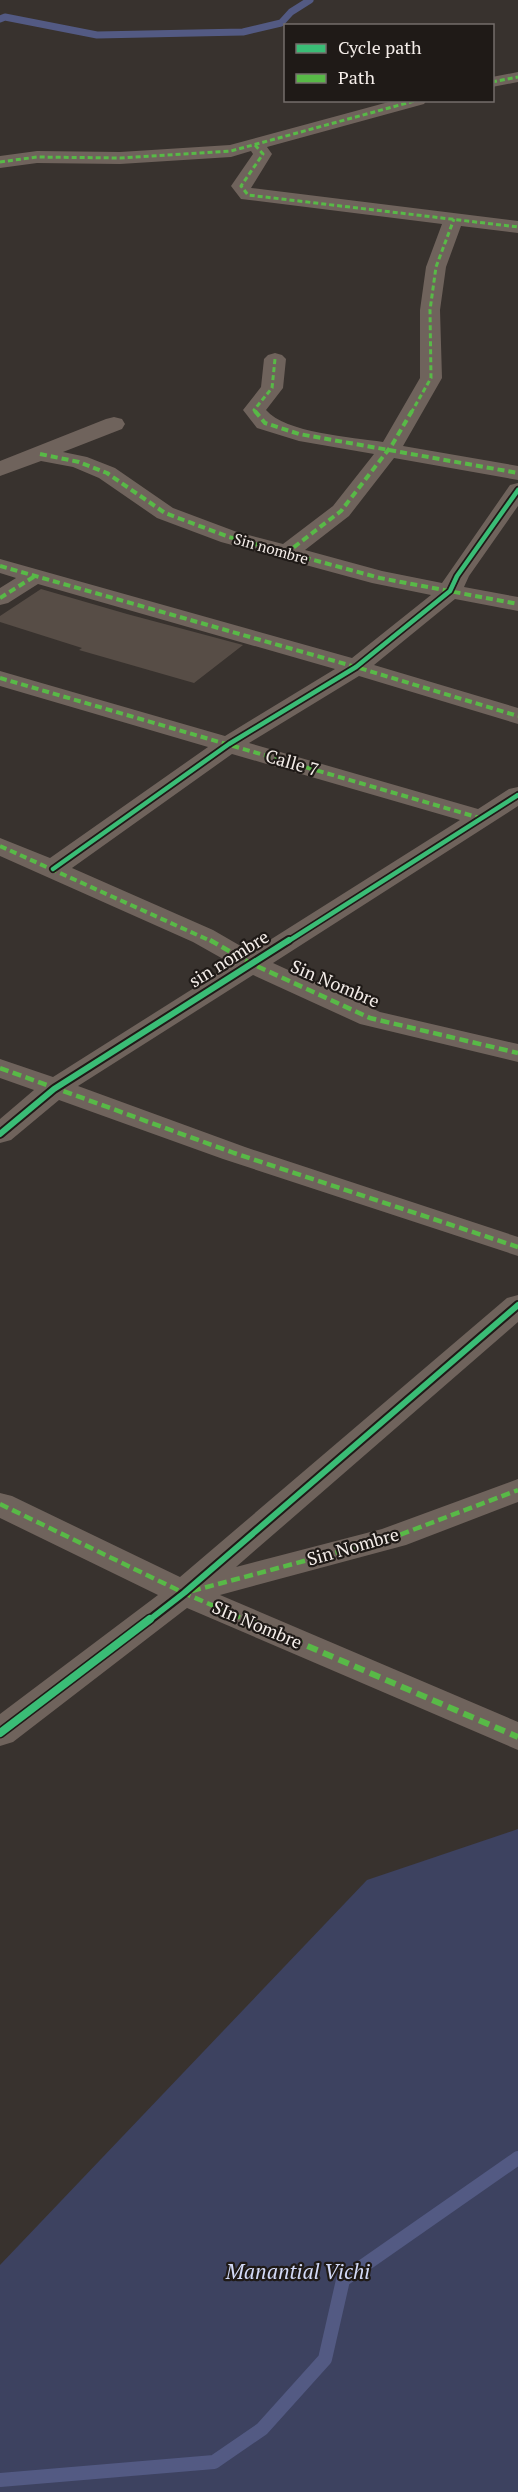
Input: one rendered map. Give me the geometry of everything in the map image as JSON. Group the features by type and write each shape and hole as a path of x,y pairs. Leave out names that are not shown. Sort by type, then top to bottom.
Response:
{"street":[{"path":"494,82 518,77"},
{"path":"0,162 37,157 120,158 220,152 255,145 411,102"},
{"path":"255,145 263,154 241,186 248,195 518,227"},
{"path":"285,554 340,511 388,450 431,378 430,310 436,267 454,219"},
{"path":"276,359 272,388 254,410 265,423 299,434 518,473"},
{"path":"0,469 114,423"},
{"name":"Sin nombre","path":"39,454 79,462 107,472 165,513 229,537 380,578 518,604"},
{"path":"53,869 229,744 356,668 450,591 457,576 518,490"},
{"path":"0,566 518,716"},
{"path":"0,598 35,576"},
{"name":"Calle 7","path":"0,678 480,818"},
{"name":"sin nombre","path":"0,1134 54,1089 518,795"},
{"name":"Sin Nombre","path":"0,846 203,936 250,963 370,1018 518,1053"},
{"path":"0,1068 234,1153 518,1247"},
{"path":"0,1733 184,1593 518,1305"},
{"name":"Sin Nombre","path":"184,1593 393,1538 518,1490"},
{"name":"SIn Nombre","path":"0,1504 184,1593 518,1737"}],"green space":[{"name":"Manantial Vichi","path":"518,1829 518,2492 0,2492 0,2265 367,1880"}],"building":[{"path":"41,589 243,645 194,683 79,650 82,648 0,622 0,616"}],"waterway":[{"path":"0,19 5,17 97,35 243,32 281,23 291,12 310,0"},
{"path":"0,2480 214,2462 262,2429 325,2359 343,2280 518,2158"}],"marked path":[{"path":"494,82 518,77"},
{"path":"0,162 37,157 120,158 231,151 411,102"},
{"path":"255,145 263,154 241,186 248,195 518,227"},
{"path":"285,554 341,511 392,445 431,378 430,310 436,267 454,219"},
{"path":"275,359 272,388 254,410 265,423 299,434 518,473"},
{"path":"40,454 79,462 107,473 165,513 229,537 380,578 518,604"},
{"path":"0,566 356,667 518,716"},
{"path":"0,598 35,576"},
{"path":"0,678 480,818"},
{"path":"0,846 203,936 250,963 370,1018 518,1053"},
{"path":"0,1068 234,1153 518,1247"},
{"path":"192,1591 394,1537 518,1490"},
{"path":"0,1504 184,1593 518,1737"}],"cycle path":[{"path":"53,869 229,744 356,667 450,591 457,576 518,490"},
{"path":"0,1134 54,1089 518,795"},
{"path":"0,1733 184,1593 518,1305"}]}
